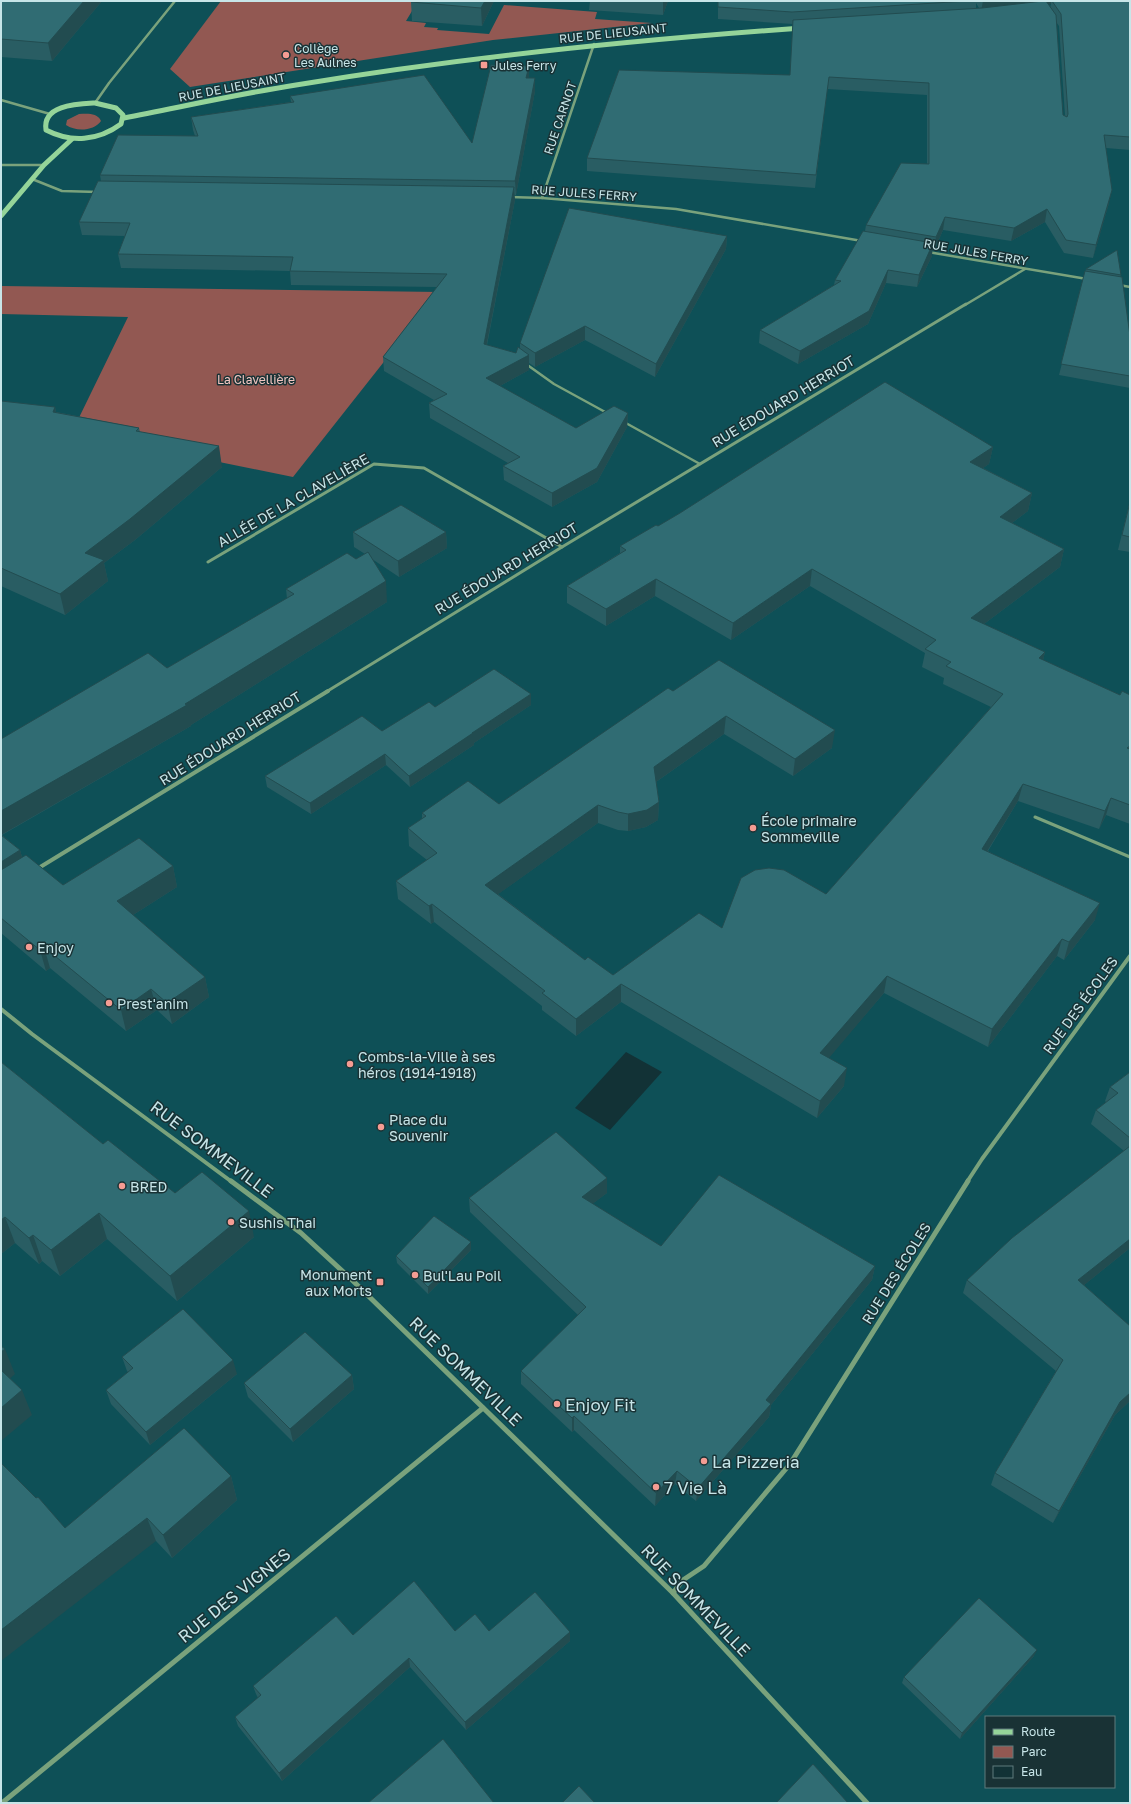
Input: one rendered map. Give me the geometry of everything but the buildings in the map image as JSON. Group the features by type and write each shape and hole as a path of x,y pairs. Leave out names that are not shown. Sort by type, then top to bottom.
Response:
{"main road":[{"name":"RUE DE LIEUSAINT","path":"124,118 223,98 425,65 594,44 725,32 812,27"},
{"path":"95,103 116,108 123,115 124,118 121,124 116,129 91,137 72,139 61,137 46,130 43,125 45,119 50,114 70,106 95,103"},
{"path":"1,216 44,165 72,139"}],"street":[{"path":"95,103 109,83 175,1"},
{"name":"RUE CARNOT","path":"542,198 594,44"},
{"path":"1,100 50,114"},
{"path":"1,164 44,165"},
{"path":"32,179 62,191 102,192"},
{"name":"RUE JULES FERRY","path":"502,197 542,198 676,209 870,242"},
{"name":"RUE JULES FERRY","path":"924,252 1093,280"},
{"name":"RUE ÉDOUARD HERRIOT","path":"34,870 562,547 1025,269"},
{"path":"1115,284 1130,287"},
{"name":"ALLÉE DE LA CLAVELIÈRE","path":"208,562 374,464 424,468 562,547"},
{"name":"RUE DES ÉCOLES","path":"673,1593 683,1580 704,1566 790,1464 982,1159 1130,956"},
{"name":"RUE SOMMEVILLE","path":"1,1009 32,1034 301,1233 351,1279 673,1593 867,1803"},
{"name":"RUE DES VIGNES","path":"2,1803 483,1408"}],"lane":[{"path":"524,363 554,384 609,414"},
{"path":"623,422 700,464"},
{"path":"1035,817 1130,858"}],"green space":[{"name":"Collège Les Aulnes","path":"221,1 418,1 406,21 426,23 424,27 438,28 437,30 489,34 504,5 597,12 595,19 652,23 493,40 190,87 170,69"},
{"path":"79,114 94,115 101,121 89,129 75,129 66,125 67,120"},
{"name":"La Clavellière","path":"1,286 439,292 293,477 72,432 128,317 1,314"}],"water":[{"path":"626,1052 662,1072 610,1130 575,1108"}],"place":[{"name":"Collège Les Aulnes","path":"286,55"},
{"name":"Jules Ferry","path":"484,65"},
{"name":"École primaire Sommeville","path":"753,828"},
{"name":"Enjoy","path":"29,947"},
{"name":"Prest'anim","path":"109,1003"},
{"name":"Combs-la-Ville à ses héros (1914-1918)","path":"350,1064"},
{"name":"Place du Souvenir","path":"381,1127"},
{"name":"BRED","path":"122,1186"},
{"name":"Sushis Thai","path":"231,1222"},
{"name":"Bul'Lau Poil","path":"415,1275"},
{"name":"Monument aux Morts","path":"380,1282"},
{"name":"Enjoy Fit","path":"557,1404"},
{"name":"La Pizzeria","path":"704,1461"},
{"name":"7 Vie Là","path":"656,1487"}]}
